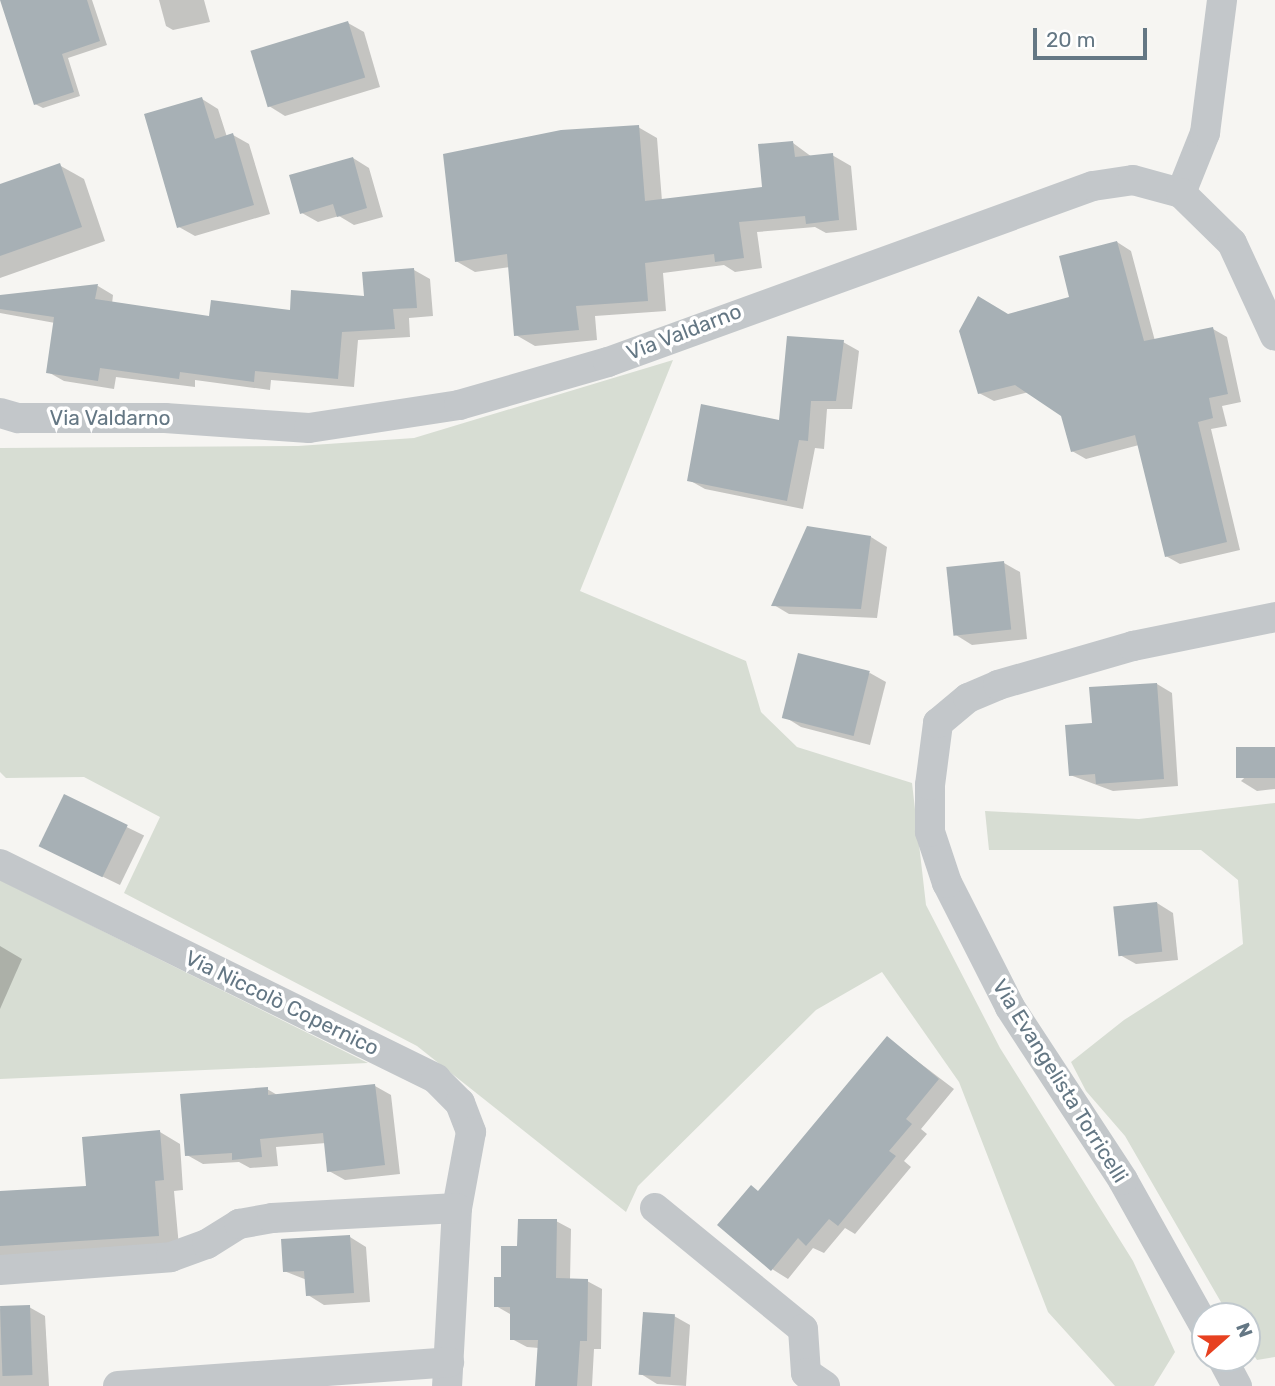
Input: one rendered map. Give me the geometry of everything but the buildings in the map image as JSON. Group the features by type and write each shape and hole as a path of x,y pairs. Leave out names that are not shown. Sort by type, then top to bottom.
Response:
{"street":[{"path":"1181,193 1205,133 1222,0"},
{"name":"Via Valdarno","path":"0,413 18,418 165,418 309,428 459,405 608,362 1093,186 1133,180 1181,193 1232,243 1275,336"},
{"name":"Via Evangelista Torricelli","path":"1191,1302 1123,1180 1010,1007 953,895 930,832 930,785 938,723 968,698 998,684 1133,646 1275,617"},
{"name":"Via Niccolò Copernico","path":"0,864 436,1079 460,1103 471,1132 457,1208 448,1374"},
{"path":"0,1270 171,1257 207,1244 239,1224 272,1219 457,1208"},
{"path":"655,1208 803,1329 806,1373 825,1386"},
{"path":"118,1386 448,1374"}],"shaded area":[{"path":"673,360 580,591 746,661 761,712 797,747 912,783 926,905 1000,1048 1133,1261 1175,1352 1154,1386 1115,1386 1048,1312 959,1082 882,972 816,1010 638,1186 626,1212 417,1046 124,893 160,817 84,777 6,778 0,772 0,448 298,446 414,438"},
{"path":"1275,803 1275,1357 1261,1359 1261,1302 1221,1302 1125,1136 1086,1091 1071,1062 1124,1020 1243,944 1238,880 1201,850 989,850 985,811 1139,819"},
{"path":"0,880 368,1063 0,1079"}]}
